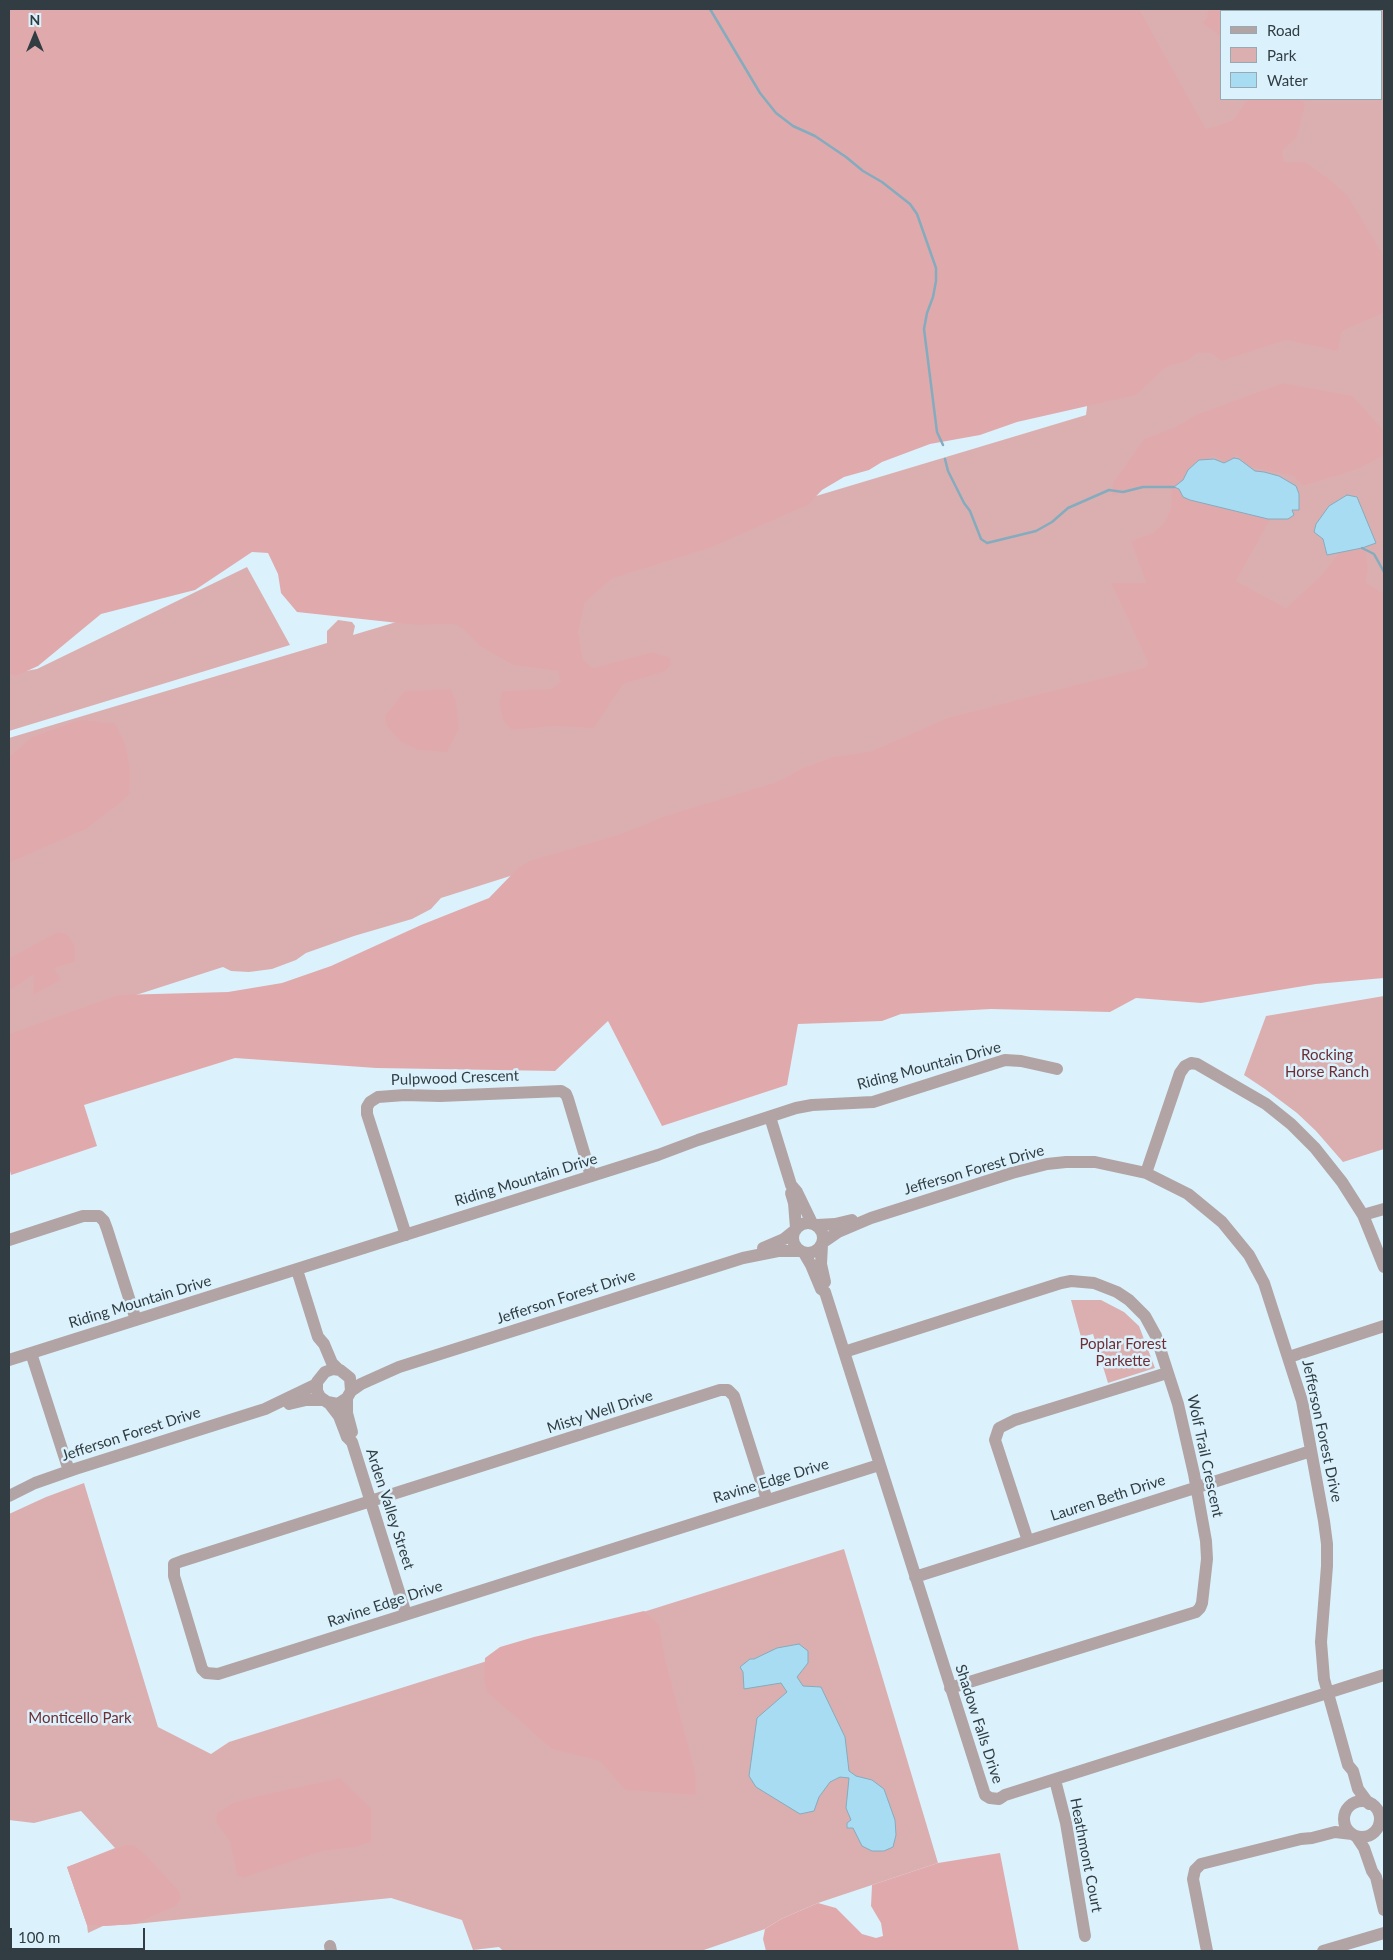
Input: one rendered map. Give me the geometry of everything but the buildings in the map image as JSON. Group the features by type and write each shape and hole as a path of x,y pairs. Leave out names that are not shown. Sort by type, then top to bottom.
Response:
{"street":[{"name":"Riding Mountain Drive","path":"9,1360 812,1105 873,1102 1006,1060 1022,1061 1057,1069"},
{"path":"1146,1173 1180,1073 1190,1063 1196,1064 1253,1096 1291,1124 1315,1148 1333,1169 1364,1215 1384,1268"},
{"name":"Pulpwood Crescent","path":"406,1235 367,1114 366,1107 378,1097 561,1091 566,1094 591,1176"},
{"path":"770,1117 792,1186 814,1224 823,1233 822,1244 814,1252 802,1252 794,1244 792,1186"},
{"name":"Jefferson Forest Drive","path":"822,1244 838,1232 872,1218 1012,1173 1047,1164 1095,1162 1146,1173 1174,1186 1197,1200 1222,1222 1241,1244 1264,1283 1302,1401 1327,1544 1321,1642 1324,1679 1348,1765 1353,1771 1358,1788 1376,1805"},
{"path":"1364,1215 1384,1209"},
{"path":"9,1240 84,1216 99,1216 104,1221 107,1229 136,1320"},
{"name":"Jefferson Forest Drive","path":"814,1224 872,1218"},
{"path":"795,1230 803,1223 814,1224"},
{"name":"Jefferson Forest Drive","path":"742,1258 784,1239 795,1230"},
{"name":"Shadow Falls Drive","path":"822,1244 821,1264 826,1287 825,1292 985,1795 998,1799 1005,1795 1384,1675"},
{"name":"Jefferson Forest Drive","path":"349,1395 361,1384 399,1367 742,1258 778,1251 802,1252"},
{"name":"Shadow Falls Drive","path":"802,1252 811,1265 821,1289 825,1292"},
{"path":"297,1270 318,1337 322,1362 318,1393 326,1402 338,1404 349,1395 351,1382 318,1337"},
{"name":"Wolf Trail Crescent","path":"844,1352 1071,1281 1094,1283 1117,1292 1139,1309 1156,1336 1168,1373 1184,1428 1206,1541 1207,1559 1202,1603 1196,1612 950,1688"},
{"path":"1289,1357 1384,1326"},
{"path":"31,1353 69,1471"},
{"name":"Jefferson Forest Drive","path":"342,1371 357,1374 399,1367"},
{"path":"319,1379 329,1370 342,1371"},
{"path":"1028,1541 995,1440 998,1428 1006,1423 1168,1373"},
{"name":"Jefferson Forest Drive","path":"265,1409 319,1379"},
{"name":"Misty Well Drive","path":"370,1501 720,1390 728,1390 734,1396 767,1500"},
{"name":"Arden Valley Street","path":"349,1395 347,1413 352,1442 406,1614"},
{"name":"Jefferson Forest Drive","path":"9,1496 69,1471 265,1409 306,1400 326,1402"},
{"name":"Arden Valley Street","path":"326,1402 339,1416 347,1437 352,1442"},
{"name":"Lauren Beth Drive","path":"915,1577 1311,1451"},
{"name":"Ravine Edge Drive","path":"370,1501 174,1564 174,1576 200,1663 206,1673 218,1674 879,1464"},
{"name":"Jefferson Forest Drive","path":"1346,1812 1350,1791 1347,1772 1348,1765"},
{"name":"Heathmont Court","path":"1055,1780 1067,1831 1085,1936"},
{"path":"1300,1839 1328,1826 1356,1803 1376,1805 1380,1825 1374,1845 1376,1877"},
{"path":"1346,1812 1346,1827 1364,1848 1376,1877 1384,1910"},
{"path":"1207,1951 1193,1879 1195,1870 1201,1864 1335,1832 1368,1836 1380,1825"},
{"path":"1323,1951 1384,1932"}],"green space":[{"path":"1127,9 1384,9 1384,605 1212,653 441,898 431,909 412,919 354,936 306,953 296,960 272,969 249,972 231,971 223,967 9,1036 9,738 327,643 327,631 338,620 352,622 355,626 353,635 1086,415 1135,22"},
{"path":"247,567 290,645 9,731 9,674 37,669"},
{"name":"Rocking Horse Ranch","path":"1384,996 1384,1149 1343,1162 1316,1131 1297,1113 1244,1075 1266,1016"},
{"name":"Poplar Forest Parkette","path":"1071,1300 1101,1300 1124,1312 1139,1326 1155,1368 1108,1383 1093,1334 1081,1337"},
{"name":"Monticello Park","path":"84,1483 158,1727 211,1754 229,1742 844,1549 938,1863 818,1903 781,1919 765,1929 701,1951 503,1951 499,1947 473,1950 462,1920 391,1898 103,1926 88,1933 67,1867 115,1848 81,1811 34,1823 9,1820 9,1514 46,1497"}],"shaded area":[{"path":"9,9 1139,9 1206,129 1233,120 1247,100 1302,100 1305,105 1297,137 1282,151 1284,162 1305,162 1329,179 1348,196 1384,256 1384,313 1342,331 1338,351 1286,340 1222,361 1211,353 1197,353 1187,361 1166,367 1136,395 1017,422 980,435 930,444 882,462 869,470 844,477 822,490 808,505 710,548 613,578 585,602 578,632 583,659 592,668 653,652 670,658 671,666 663,672 623,684 594,728 554,726 512,730 503,720 499,703 502,691 551,689 561,681 558,671 513,665 480,646 462,628 454,624 417,625 297,612 281,593 278,574 268,553 252,552 195,590 101,614 38,666 16,676 9,674"},
{"path":"1208,9 1384,9 1383,17 1383,10 1220,10 1220,36 1202,22 1207,19"},
{"path":"1283,383 1353,396 1384,431 1383,456 1358,469 1303,486 1294,476 1250,467 1236,454 1230,461 1223,461 1213,456 1199,464 1272,516 1236,581 1286,608 1321,576 1339,553 1359,549 1366,550 1368,568 1366,583 1382,592 1384,589 1384,978 1316,984 1201,1003 1136,998 1110,1012 991,1009 901,1014 882,1021 798,1024 787,1085 662,1126 608,1021 555,1071 376,1068 235,1058 84,1105 97,1146 11,1175 9,1167 9,1034 118,995 228,992 282,983 331,966 421,925 489,898 519,867 529,861 618,835 665,816 777,782 803,768 833,757 872,751 947,718 1146,667 1148,662 1111,583 1146,583 1131,541 1153,533 1164,523 1171,510 1172,486 1136,487 1112,496 1113,483 1144,439 1173,428 1198,414"},
{"path":"451,689 456,701 459,729 447,752 418,750 401,742 386,725 385,716 405,691"},
{"path":"79,720 115,723 125,744 130,767 130,793 124,800 86,829 9,863 9,757 32,737"},
{"path":"58,932 67,934 75,946 75,962 54,968 61,980 33,995 34,974 9,991 9,958"},
{"path":"644,1611 659,1624 666,1663 695,1771 696,1795 625,1790 600,1761 552,1749 487,1692 484,1680 485,1658 500,1647"},
{"path":"340,1778 371,1808 371,1842 356,1847 322,1851 243,1878 237,1875 230,1842 216,1822 217,1813 233,1803"},
{"path":"126,1845 134,1845 146,1855 178,1890 181,1898 176,1906 135,1924 87,1925 67,1867"},
{"path":"1000,1853 1019,1951 766,1951 763,1939 765,1929 781,1919 818,1903 836,1908 862,1934 876,1938 883,1936 881,1923 871,1906 872,1885 938,1863"}],"water":[{"path":"1234,458 1239,459 1255,471 1279,476 1296,486 1299,494 1299,510 1292,510 1294,515 1288,519 1268,519 1190,500 1183,497 1179,489 1174,487 1183,480 1188,470 1199,460 1214,459 1224,463"},
{"path":"1347,495 1357,497 1376,543 1362,548 1327,555 1323,539 1314,532 1316,524 1329,506"},
{"path":"799,1644 808,1651 808,1663 797,1677 803,1686 821,1687 845,1737 849,1771 856,1776 872,1780 884,1789 895,1820 896,1835 893,1847 884,1851 872,1851 862,1846 853,1828 847,1828 847,1823 851,1820 846,1808 849,1778 840,1777 830,1782 819,1797 814,1811 800,1814 756,1787 749,1776 757,1718 787,1692 781,1683 744,1689 743,1672 740,1667 750,1659 754,1659 777,1648"}],"waterway":[{"path":"710,9 760,93 776,113 793,126 815,136 863,171 882,182 910,204 917,214 936,268 933,297 924,329 937,432 943,445"},
{"path":"945,459 948,471 970,511 981,539 987,543 1036,531 1052,522 1068,508 1109,490 1123,492 1143,487 1174,487"},
{"path":"1362,548 1374,554 1384,572"}]}
